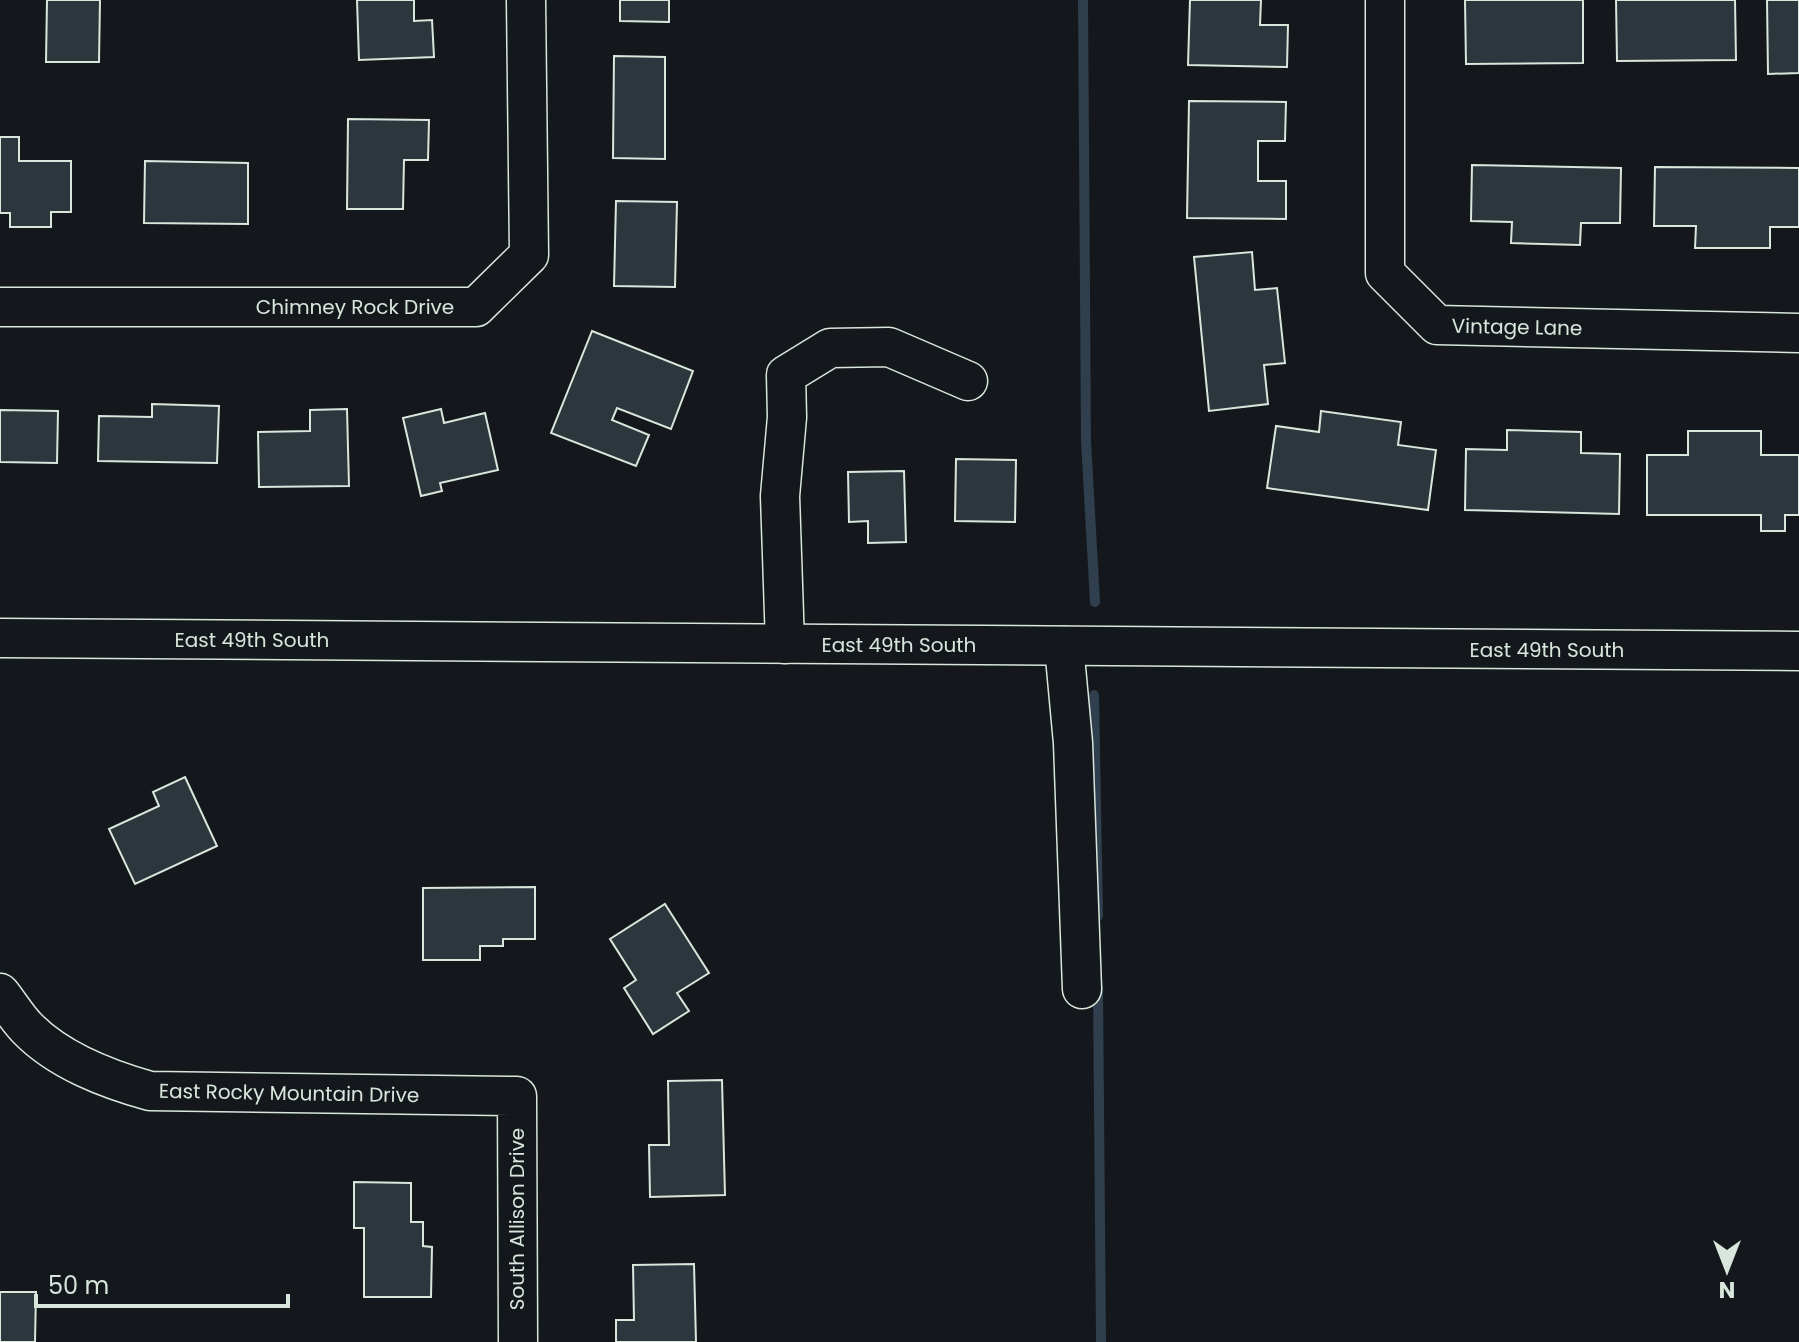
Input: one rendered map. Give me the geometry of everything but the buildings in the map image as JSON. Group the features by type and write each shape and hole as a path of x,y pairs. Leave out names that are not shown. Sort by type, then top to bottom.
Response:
{"street":[{"name":"Chimney Rock Drive","path":"0,307 476,307 529,255 526,0"},
{"name":"Vintage Lane","path":"1385,0 1385,273 1437,325 1799,333"},
{"path":"785,644 780,496 787,417 786,375 830,348 889,347 968,381"},
{"name":"East 49th South","path":"0,638 1799,651"},
{"path":"1064,646 1073,743 1082,989"},
{"name":"East Rocky Mountain Drive","path":"0,993 27,1028 47,1044 115,1081 150,1091 517,1096"},
{"name":"South Allison Drive","path":"517,1096 518,1342"}],"waterway":[{"path":"1083,0 1086,441 1095,602"},
{"path":"1094,695 1098,916"},
{"path":"1098,988 1101,1342"}]}
